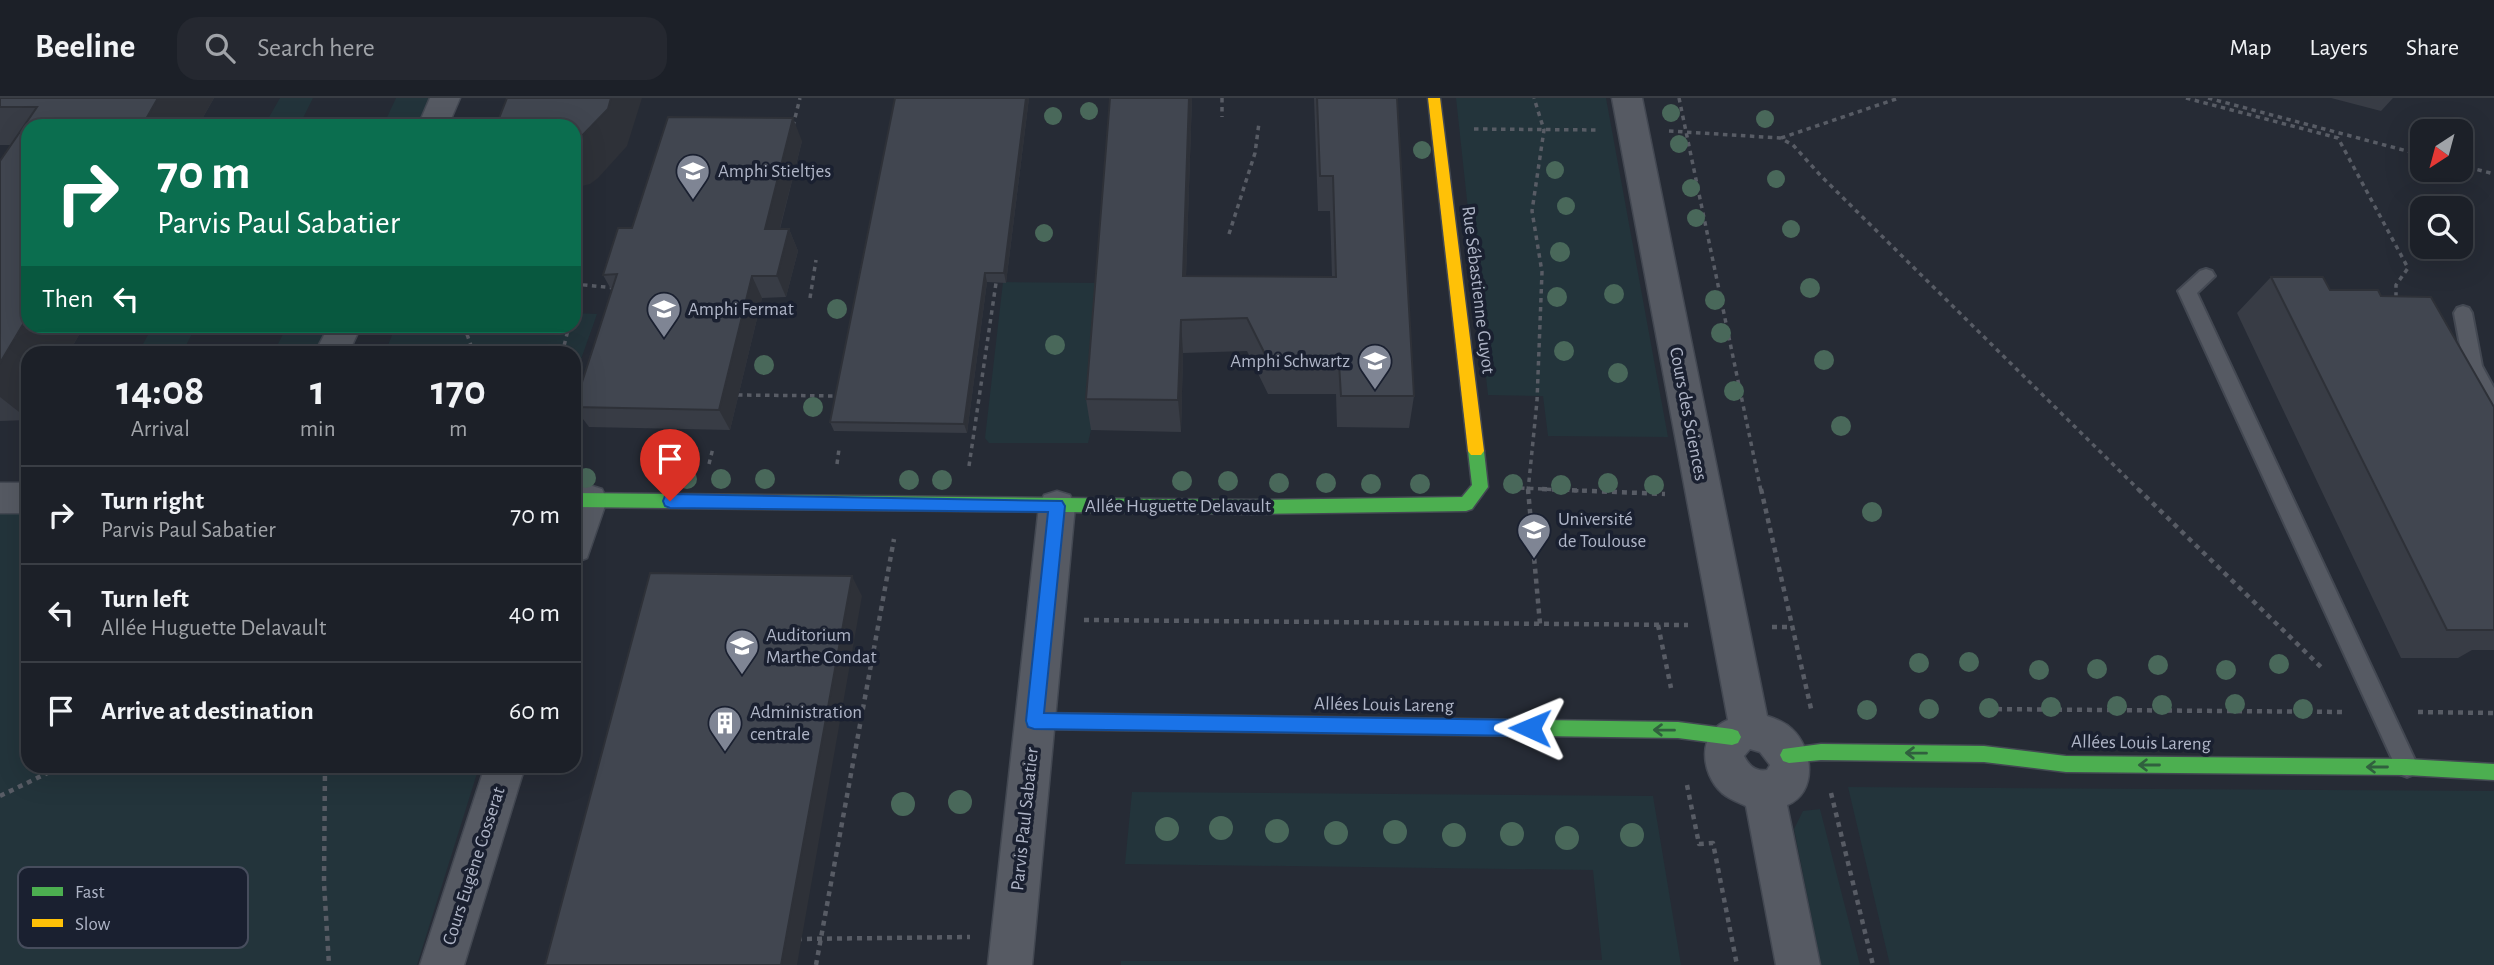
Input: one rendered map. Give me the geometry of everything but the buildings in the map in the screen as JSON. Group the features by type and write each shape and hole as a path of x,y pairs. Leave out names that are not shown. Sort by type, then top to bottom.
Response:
{"street":[{"path":"436,119 445,98"},
{"name":"Rue Sébastienne Guyot","path":"1434,98 1480,487"},
{"name":"Cours des Sciences","path":"1627,98 1741,734"},
{"name":"Allée Huguette Delavault","path":"581,500 1057,506 1466,504 1480,487"},
{"path":"0,498 21,498"},
{"name":"Parvis Paul Sabatier","path":"1012,951 1057,506"},
{"name":"Allées Louis Lareng","path":"1034,721 1697,730 1741,734"},
{"path":"1741,734 1773,737 1788,755 1790,775 1785,783 1778,789 1764,792 1747,789 1730,774 1724,755 1741,734"},
{"name":"Allées Louis Lareng","path":"1788,755 1821,752 1984,754 2066,764 2407,767 2494,772"},
{"name":"Cours Eugène Cosserat","path":"442,965 503,773"},
{"path":"1764,792 1798,965"}],"lane":[{"path":"2206,276 2187,291 2407,767"},
{"path":"2463,313 2473,367 2494,404"}],"path":[{"path":"792,129 800,98"},
{"path":"1222,98 1222,117"},
{"path":"1534,98 1544,130 1532,211 1542,272 1537,401 1528,488 1540,624"},
{"path":"1679,98 1754,455 1811,708 1825,708"},
{"path":"1661,131 1780,138 1899,98"},
{"path":"2186,98 2338,138 2408,268 2396,285 2396,307"},
{"path":"2208,98 2410,152"},
{"path":"1229,234 1255,153 1259,123"},
{"path":"1437,129 1606,130"},
{"path":"1780,138 1793,145 1831,186 2263,613 2320,664 2326,676"},
{"path":"2473,168 2494,174"},
{"path":"810,298 816,260"},
{"path":"964,505 996,283"},
{"path":"581,285 619,288"},
{"path":"738,395 841,396"},
{"path":"816,965 900,504"},
{"path":"1044,620 1694,625"},
{"path":"1658,625 1671,690"},
{"path":"2339,700 2345,712"},
{"path":"1975,709 2355,712"},
{"path":"2406,712 2494,713"},
{"path":"0,796 48,773"},
{"path":"325,773 324,883 329,965"},
{"path":"1686,779 1699,844 1713,844 1737,965"},
{"path":"1829,787 1873,965"},
{"path":"787,939 1012,951"}],"shaded area":[{"path":"280,98 313,98 302,119 268,119"},
{"path":"396,98 435,98 426,119 386,119"},
{"path":"1456,98 1606,98 1668,437 1548,436 1543,396 1488,395"},
{"path":"1003,282 1102,283 1088,443 989,443 985,438"},
{"path":"581,313 597,314 581,359 581,346 388,346 392,335 361,334 581,333"},
{"path":"149,333 192,333 186,346 142,346"},
{"path":"284,333 329,333 323,346 277,346"},
{"path":"0,511 21,511 21,773 477,773 417,965 0,965"},
{"path":"1848,787 2494,791 2494,965 1890,965"},
{"path":"1132,792 1653,796 1681,965 1121,965 1121,961 1602,960 1593,870 1125,864"},
{"path":"1820,809 1860,965 1821,965 1794,829 1803,811"}],"traffic: fast":[{"path":"581,500 1251,507 1466,504 1480,487 1476,451"},
{"path":"1034,721 1678,730 1732,737"},
{"path":"1789,755 1821,752 1984,754 2066,764 2407,767 2494,772"}],"traffic: slow":[{"path":"1434,98 1476,451"}],"place":[{"name":"Amphi Stieltjes","path":"693,201"},
{"name":"Amphi Fermat","path":"664,339"},
{"name":"Amphi Schwartz","path":"1375,391"},
{"name":"Université de Toulouse","path":"1534,560"},
{"name":"Auditorium Marthe Condat","path":"742,676"},
{"name":"Administration centrale","path":"725,753"}],"route":[{"path":"670,501 1057,506 1034,721 1530,728"}]}
